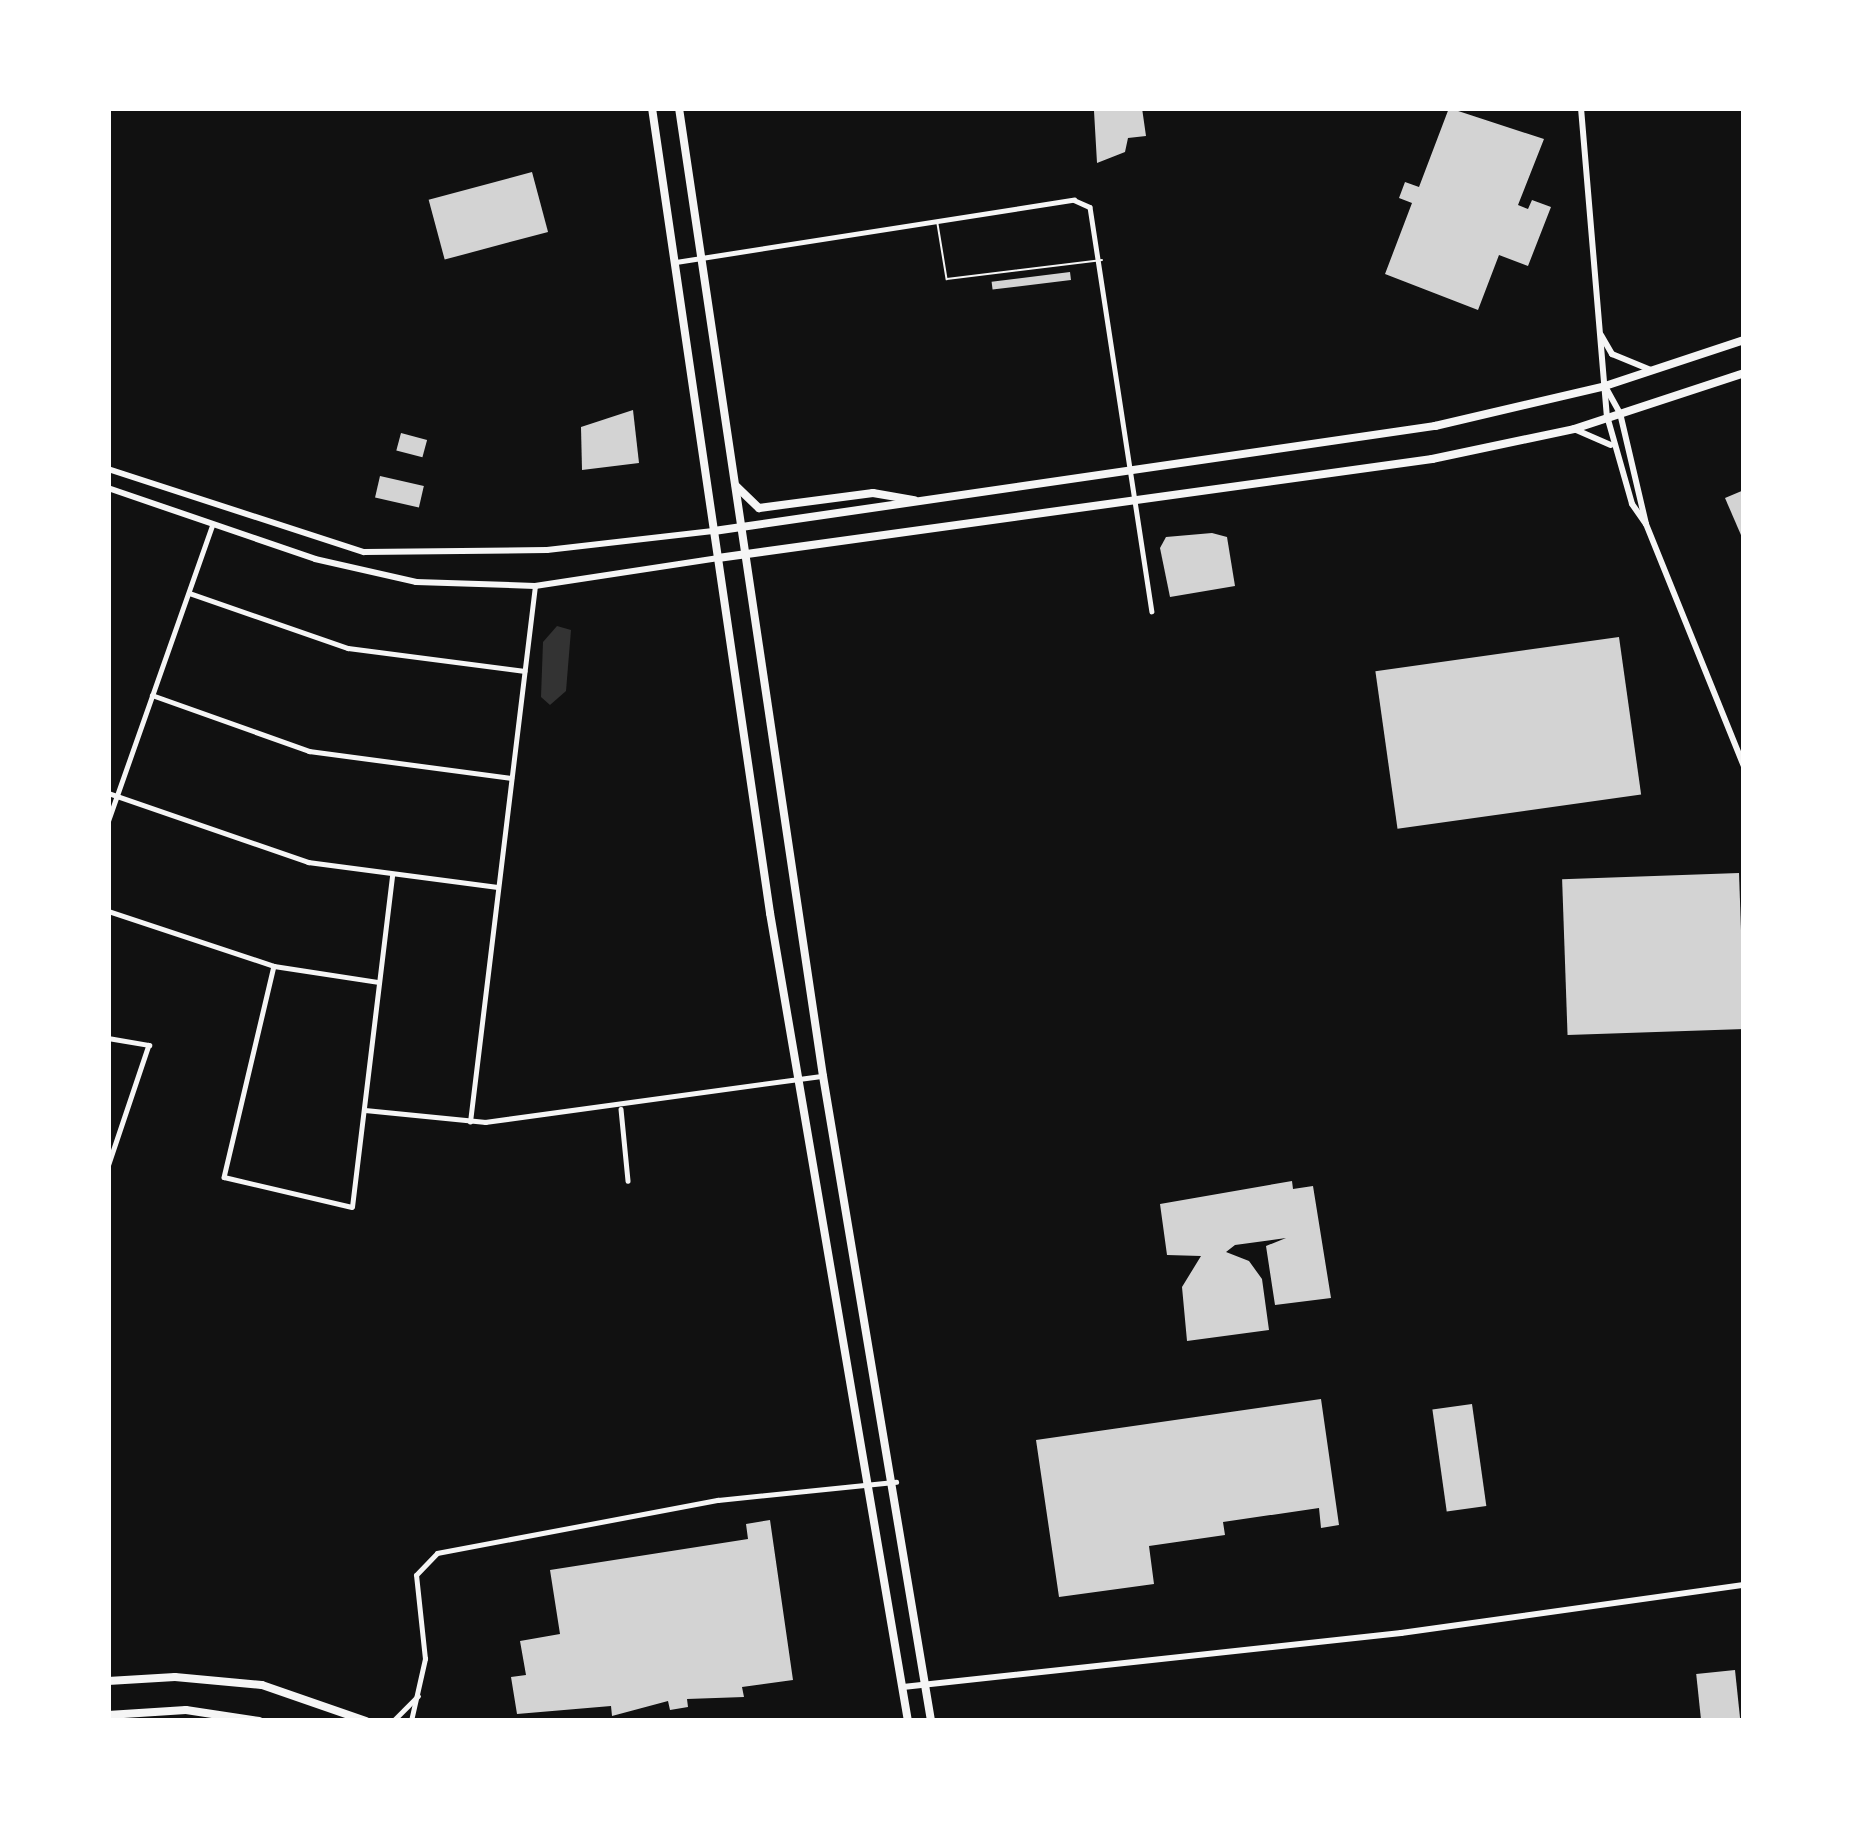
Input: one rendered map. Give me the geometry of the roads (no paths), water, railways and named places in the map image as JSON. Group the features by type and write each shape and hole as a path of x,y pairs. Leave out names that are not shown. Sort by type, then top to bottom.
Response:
{"main road":[{"path":"652,108 798,1079 874,1486 908,1721"},
{"path":"679,108 823,1076 896,1482 931,1721"},
{"path":"714,531 1435,426 1605,386 1744,340"},
{"path":"718,558 1135,496 1432,459 1574,429 1744,373"},
{"path":"735,485 759,508 873,493 926,501"},
{"path":"890,1595 912,1594"},
{"path":"108,1682 203,1677 262,1685 366,1721"},
{"path":"108,1715 186,1710 259,1721"}],"street":[{"path":"1581,108 1597,327 1614,447 1744,766"},
{"path":"676,262 1074,200 1095,216 1152,611"},
{"path":"1597,327 1612,354 1654,370"},
{"path":"1605,386 1620,413 1646,524"},
{"path":"1574,429 1614,447"},
{"path":"108,469 364,552 547,550 714,531"},
{"path":"108,488 385,578 535,586 718,558"},
{"path":"108,820 213,524"},
{"path":"470,1122 535,586"},
{"path":"189,593 348,648 525,671"},
{"path":"152,695 334,757 511,778"},
{"path":"108,793 280,855 497,887"},
{"path":"274,966 224,1177 352,1207 392,874"},
{"path":"108,911 274,966 379,982"},
{"path":"108,1038 148,1045 118,1150 108,1167"},
{"path":"363,1110 470,1122 621,1106 823,1076"},
{"path":"621,1106 628,1180"},
{"path":"108,1148 118,1150"},
{"path":"411,1721 425,1639 416,1575 437,1553 718,1500 896,1482"},
{"path":"903,1688 1744,1585"},
{"path":"393,1721 418,1696"}],"lane":[{"path":"938,221 947,279 1102,260"}]}
